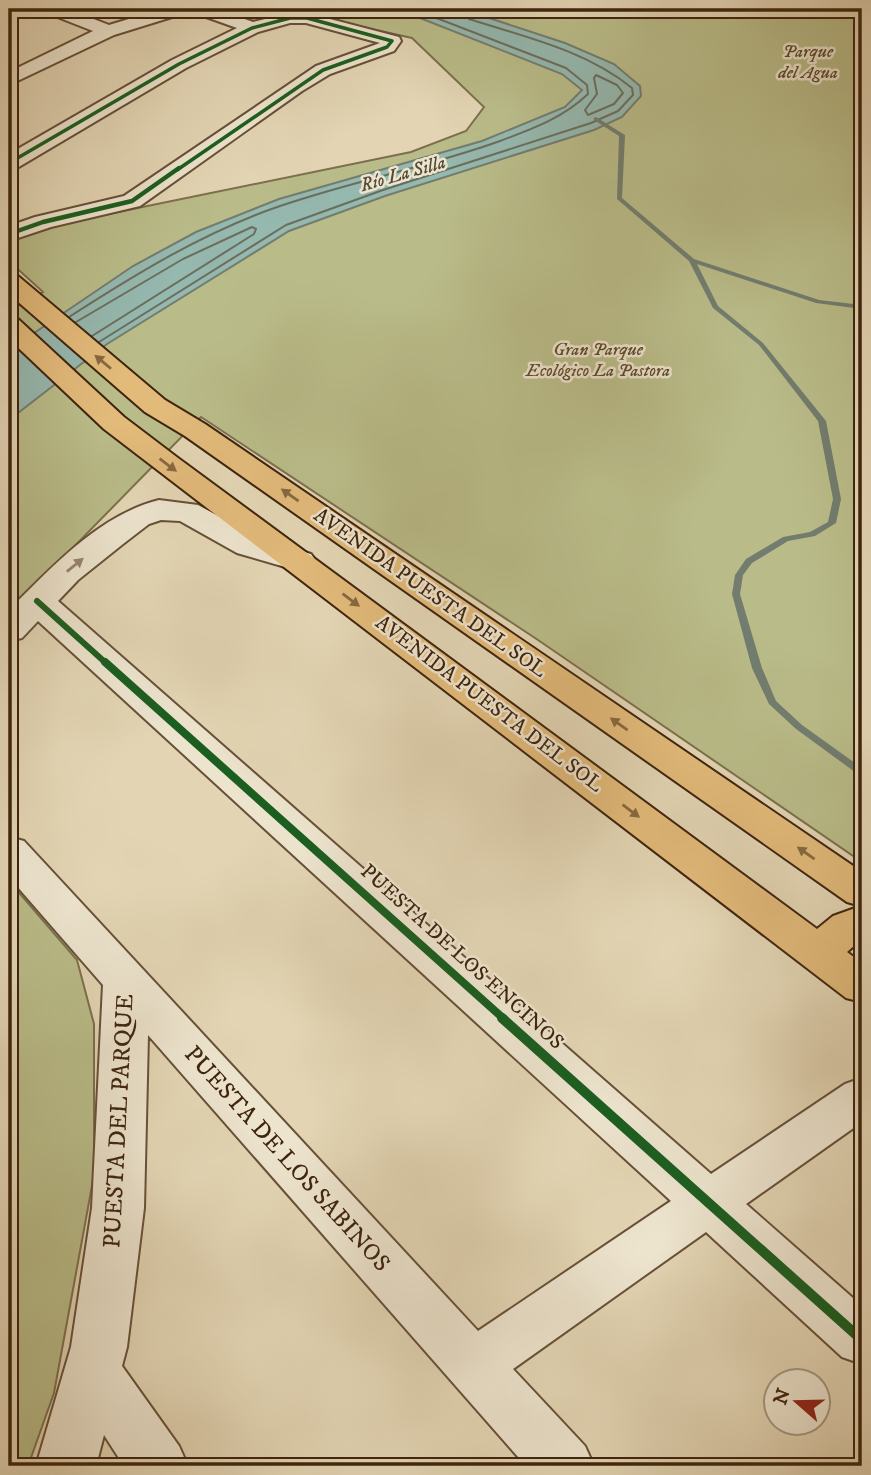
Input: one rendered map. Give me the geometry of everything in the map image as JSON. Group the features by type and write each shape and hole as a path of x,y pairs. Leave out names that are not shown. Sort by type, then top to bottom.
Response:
{"main road":[{"name":"AVENIDA PUESTA DEL SOL","path":"10,282 155,406 195,430 862,892"},
{"name":"AVENIDA PUESTA DEL SOL","path":"9,325 114,423 862,986"},
{"path":"823,955 829,942 840,931 862,920"}],"street":[{"path":"9,15 22,9"},
{"path":"53,9 108,31"},
{"path":"9,79 108,31 179,9"},
{"path":"201,9 252,28"},
{"path":"9,163 24,143 252,28 298,17 392,41 387,47 323,70 295,87 132,201 43,222 9,234"},
{"path":"23,615 66,573 111,537 138,517 159,510 187,512 249,546 299,561"},
{"name":"PUESTA DE LOS ENCINOS","path":"23,615 709,1202 862,1340"},
{"name":"PUESTA DE LOS SABINOS","path":"9,851 564,1466"},
{"name":"PUESTA DEL PARQUE","path":"66,1466 99,1346 118,1208 126,981"},
{"path":"473,1365 862,1097"},
{"path":"93,1371 158,1466"}],"green space":[{"name":"Gran Parque Ecológico La Pastora","path":"216,9 862,9 862,862 538,640 201,417 9,613 9,311 43,292 9,261 9,241 35,229 411,152 466,131 484,107 412,38 299,13 259,25"},
{"path":"9,881 77,960 94,1024 94,1175 54,1393 28,1466 9,1466"}],"water":[{"name":"Río La Silla","path":"388,9 462,9 565,43 614,64 640,86 641,96 622,117 594,130 385,196 289,231 107,344 9,420 9,350 133,266 196,232 279,199 482,141 565,107 582,90 562,74 420,18"}],"waterway":[{"path":"596,119 622,135 619,198 692,260"},
{"path":"692,260 818,302 862,307"},
{"path":"692,260 715,307 761,344 822,421 837,499 832,523 812,534 786,539 749,561 739,575 736,594 757,668 772,702 799,727 862,773"}],"cycle path":[{"path":"9,163 179,64 252,28 290,18 307,18 392,41 387,47 323,70 295,87 132,201 43,222 9,234"},
{"path":"37,601 862,1340"}],"park label":[{"name":"Parque del Agua","path":"808,62"}]}
